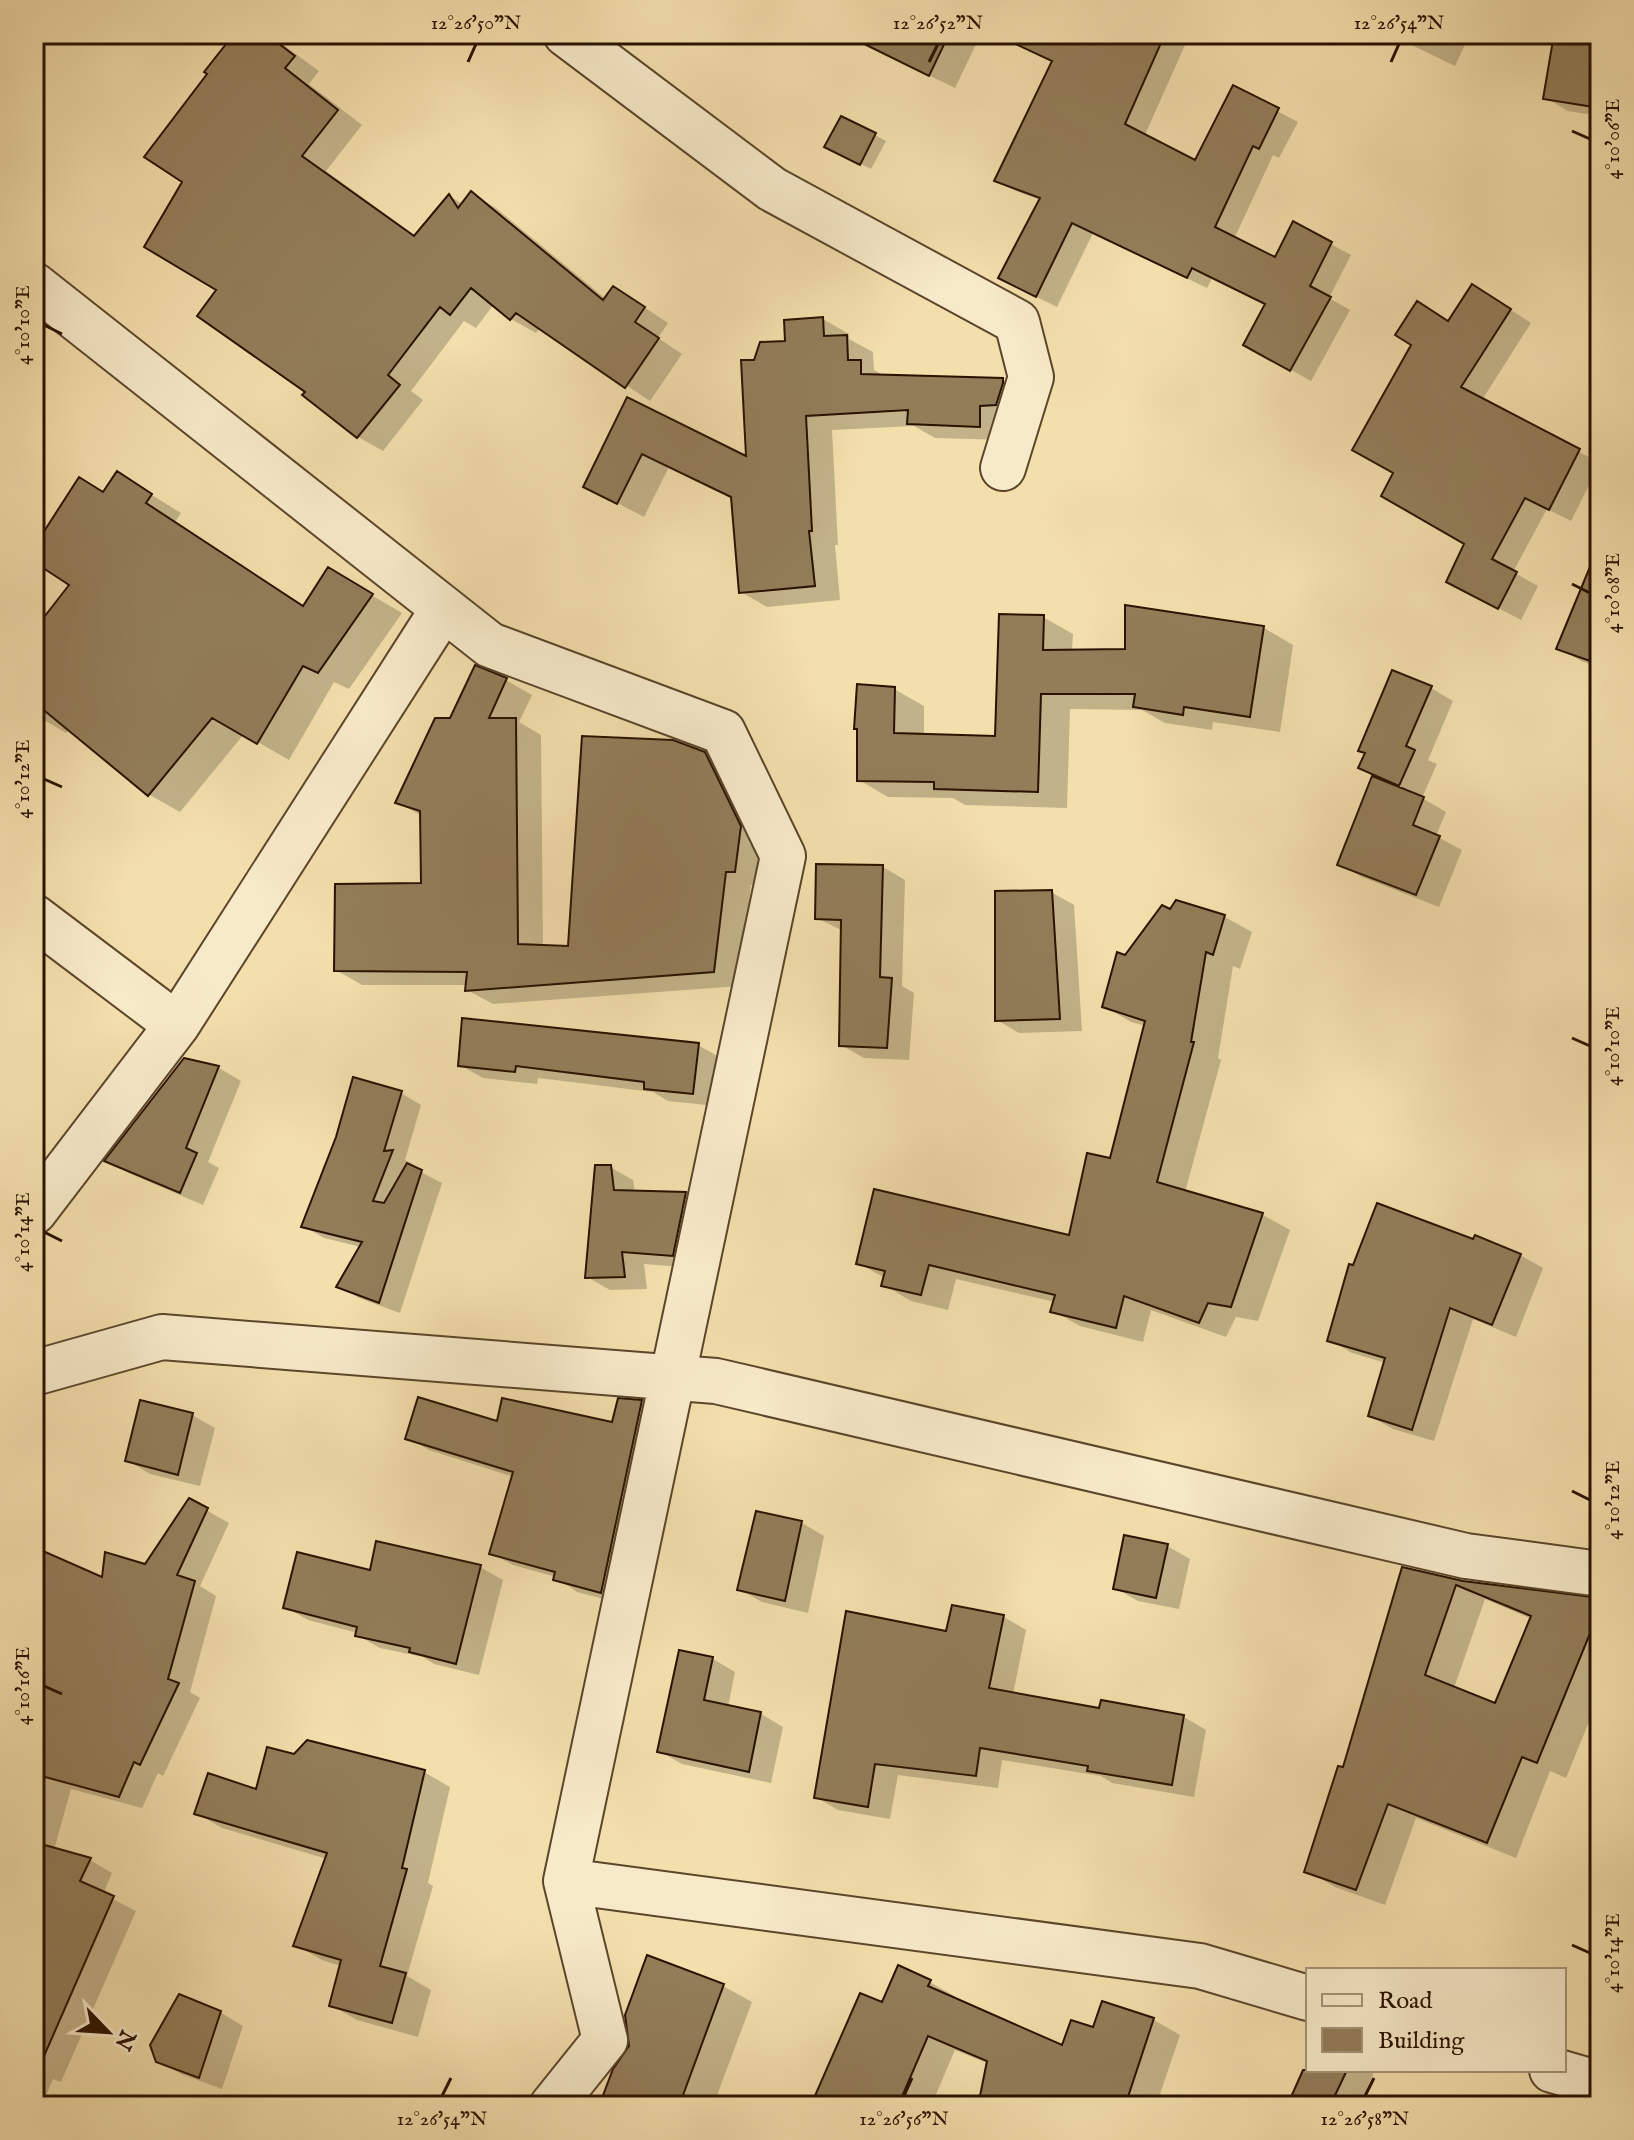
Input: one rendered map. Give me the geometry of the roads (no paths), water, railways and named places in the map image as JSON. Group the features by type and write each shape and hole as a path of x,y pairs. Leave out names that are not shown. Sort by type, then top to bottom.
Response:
{"street":[{"path":"566,34 772,189 1017,322 1031,377 1003,468"},
{"path":"34,285 490,645 723,732 783,856 566,1881 605,2040 552,2106"},
{"path":"34,1212 177,1025 443,609"},
{"path":"34,917 177,1025"},
{"path":"34,1373 162,1337 716,1381 1466,1556 1600,1574"},
{"path":"566,1881 1200,1966 1306,1997"},
{"path":"1559,2072 1600,2084"}]}
